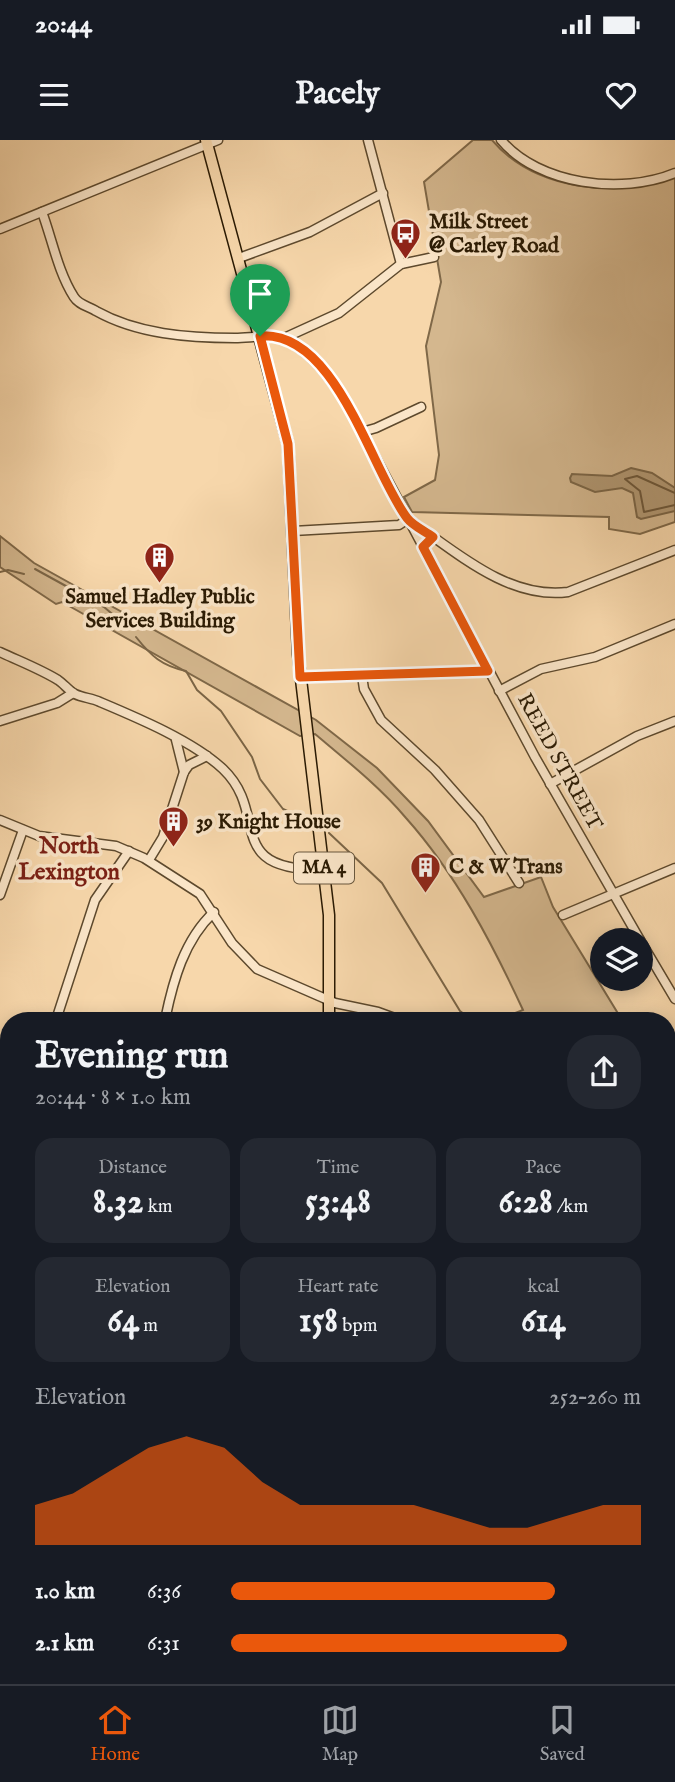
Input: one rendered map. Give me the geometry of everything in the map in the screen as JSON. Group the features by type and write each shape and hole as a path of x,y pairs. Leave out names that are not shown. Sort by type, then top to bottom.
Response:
{"main road":[{"name":"MA 4","path":"207,143 288,444 300,677 330,937 328,1012"}],"street":[{"path":"0,229 219,140"},
{"path":"368,140 401,264"},
{"path":"501,140 522,160 556,177 634,182 675,173"},
{"path":"239,258 310,232 362,202 383,194"},
{"name":"REED STREET","path":"42,212 67,281 75,298 82,305 124,326 143,330 282,339 312,358 324,372 362,432 488,671 633,928"},
{"path":"282,339 339,313 401,264 434,257"},
{"path":"362,432 421,407"},
{"path":"293,531 399,525 408,519 494,575 530,591 549,595 568,592 675,550"},
{"path":"423,547 433,537"},
{"path":"499,691 541,669 595,657 675,624"},
{"path":"0,652 59,681 74,693 96,700 207,756 225,771 240,792 251,836 265,857 283,867 324,870"},
{"path":"300,677 488,671"},
{"path":"362,676 364,689 381,720 435,770 479,820 519,883"},
{"path":"0,722 57,703 74,693"},
{"path":"550,784 637,736 675,720"},
{"path":"176,740 184,772"},
{"path":"149,860 163,835 184,772 188,765 207,756"},
{"path":"0,820 23,830 130,851 149,860 193,888 214,912 232,943 257,969 329,1001 378,1012"},
{"path":"0,895 23,830"},
{"path":"59,1012 95,900 130,851"},
{"path":"563,915 612,892 675,868"},
{"path":"167,1012 186,950 214,912"},
{"name":"REED STREET","path":"653,962 675,999"}],"shaded area":[{"path":"473,140 492,140 510,157 530,170 577,186 627,188 675,177 675,522 640,534 609,529 609,517 412,512 404,497 435,480 439,455 426,346 441,282 424,182"},
{"path":"0,536 34,563 316,720 377,768 428,821 484,897 541,877 553,907 590,968 590,991 604,991 617,1012 518,1012 523,1010 499,960 472,910 441,862 396,807 351,764 315,734 300,736 62,602 56,604 0,567"}],"water":[{"path":"631,468 652,473 675,488 675,511 641,519 637,517 633,493 622,488 595,492 571,482 570,478 572,474 612,476"}],"waterway":[{"path":"35,569 104,607 130,629"},
{"path":"0,572 8,570 24,574"},
{"path":"136,637 158,659 186,671 197,690 221,711 252,757 260,779 283,809 307,820"},
{"path":"329,833 382,883 461,1012"}],"place":[{"name":"Milk Street @ Carley Road","path":"406,261"},
{"name":"Samuel Hadley Public Services Building","path":"160,584"},
{"name":"39 Knight House","path":"173,849"},
{"name":"C & W Trans","path":"426,894"}],"district":[{"name":"North Lexington","path":"69,859"}],"route":[{"path":"260,336 286,340 312,358 346,402 408,519 433,537 423,547 488,671 300,677 288,444 260,336"}]}
